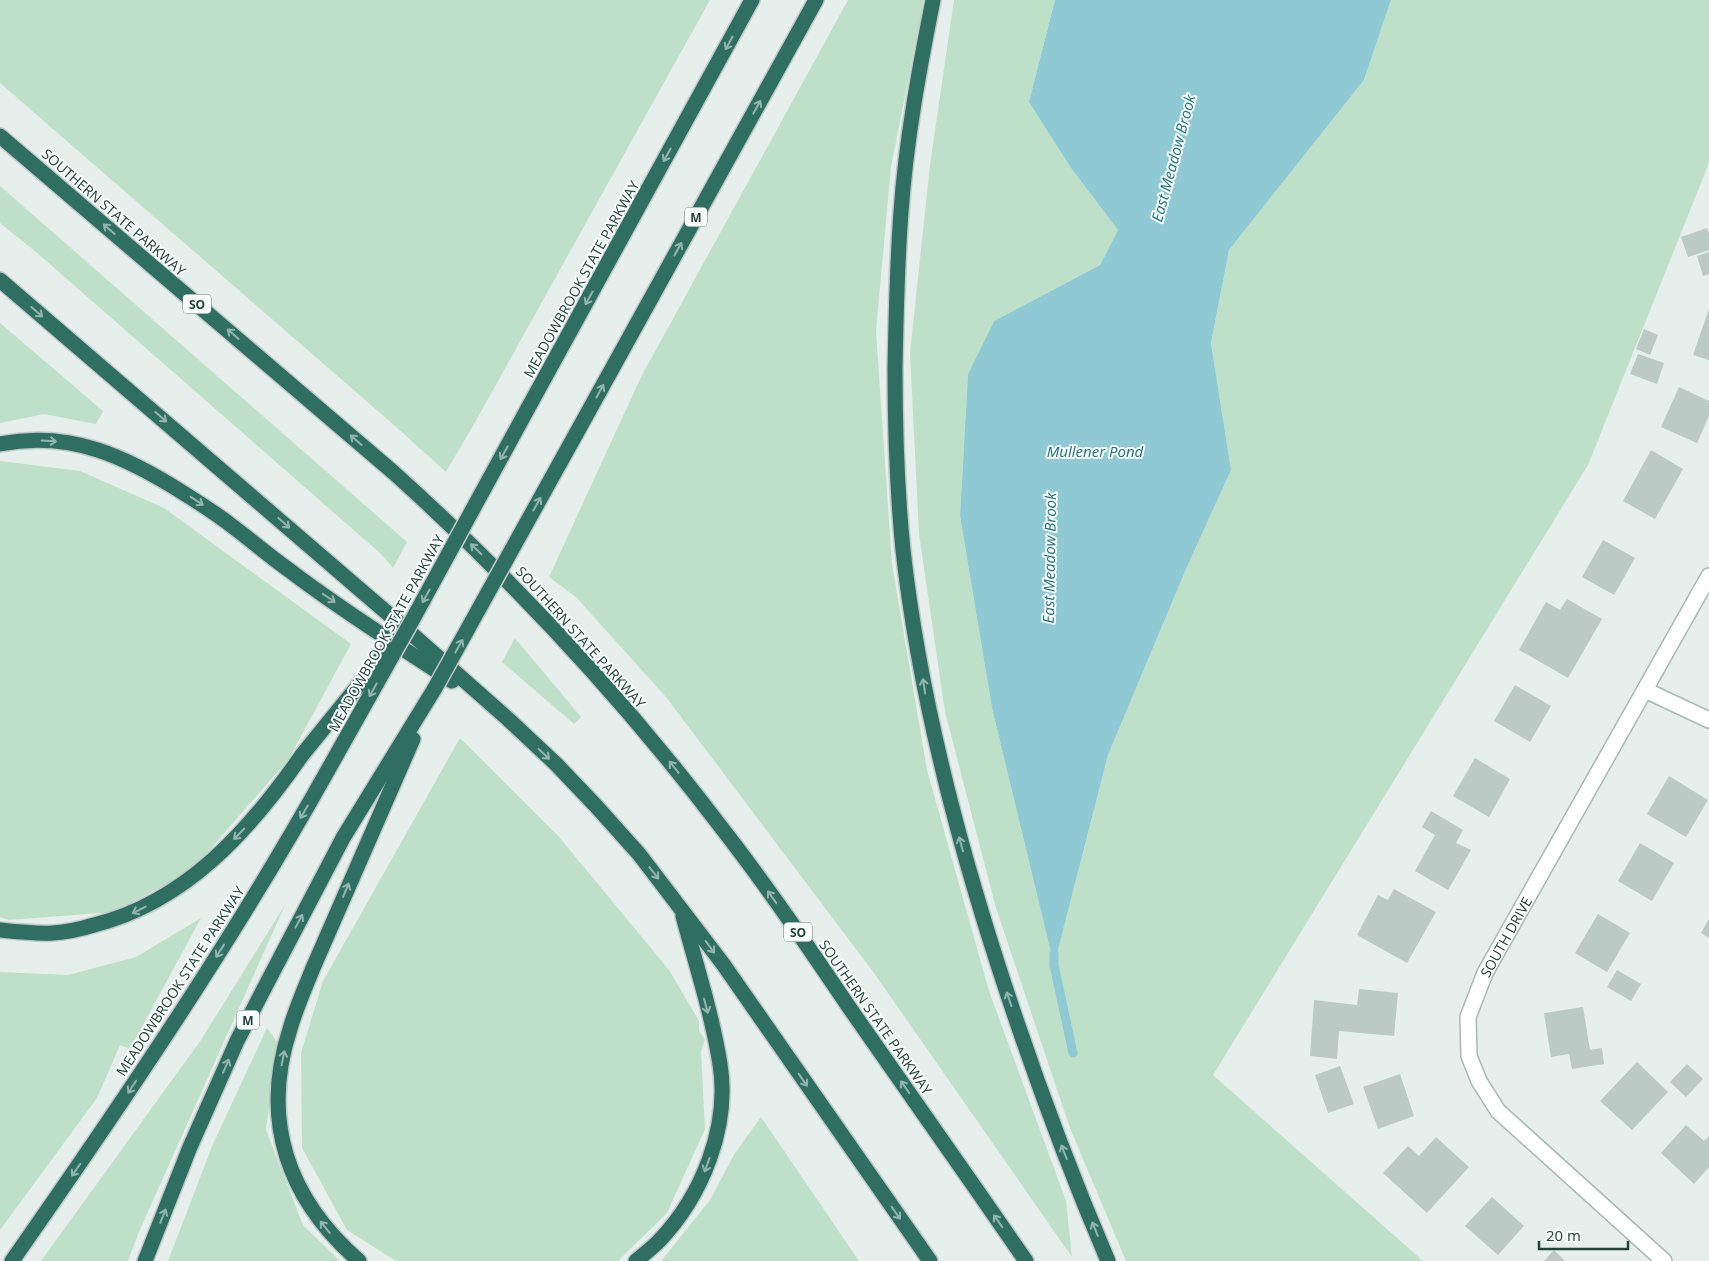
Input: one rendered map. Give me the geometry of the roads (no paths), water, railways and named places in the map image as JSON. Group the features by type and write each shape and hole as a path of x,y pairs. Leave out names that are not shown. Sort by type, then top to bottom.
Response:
{"highway":[{"name":"MEADOWBROOK STATE PARKWAY","path":"12,1261 98,1139 174,1024 273,865 414,617 752,0"},
{"name":"M","path":"145,1261 190,1146 237,1041 338,847 435,688 816,0"},
{"path":"933,0 922,55 911,128 900,228 896,310 895,402 903,551 926,695 959,840 981,914 1030,1062 1108,1261"},
{"name":"SOUTHERN STATE PARKWAY","path":"0,136 400,478 497,570 585,663 690,786 757,875 1026,1261"},
{"path":"0,280 312,547 509,720 556,764 596,806 639,854 723,964 930,1261"},
{"path":"0,444 37,441 86,446 113,454 141,467 231,524 289,570 509,720"},
{"path":"0,930 54,933 80,929 132,914 181,886 208,863 260,811 302,755 414,617"},
{"path":"359,1261 325,1227 306,1201 292,1174 281,1134 278,1111 282,1062 289,1030 313,968 435,688"},
{"path":"636,1261 658,1242 691,1199 703,1176 719,1123 722,1094 720,1065 681,908"}],"street":[{"name":"SOUTH DRIVE","path":"1664,1261 1498,1111 1479,1081 1469,1056 1468,1016 1485,973 1709,576"},
{"path":"1645,690 1709,720"}],"water":[{"name":"Mullener Pond","path":"1055,0 1391,0 1364,80 1229,250 1211,343 1231,470 1186,569 1108,755 1054,965 992,708 960,516 968,374 994,321 1100,265 1118,230 1071,168 1029,102"}],"waterway":[{"name":"East Meadow Brook","path":"1054,954 1054,965 1073,1053"}]}
